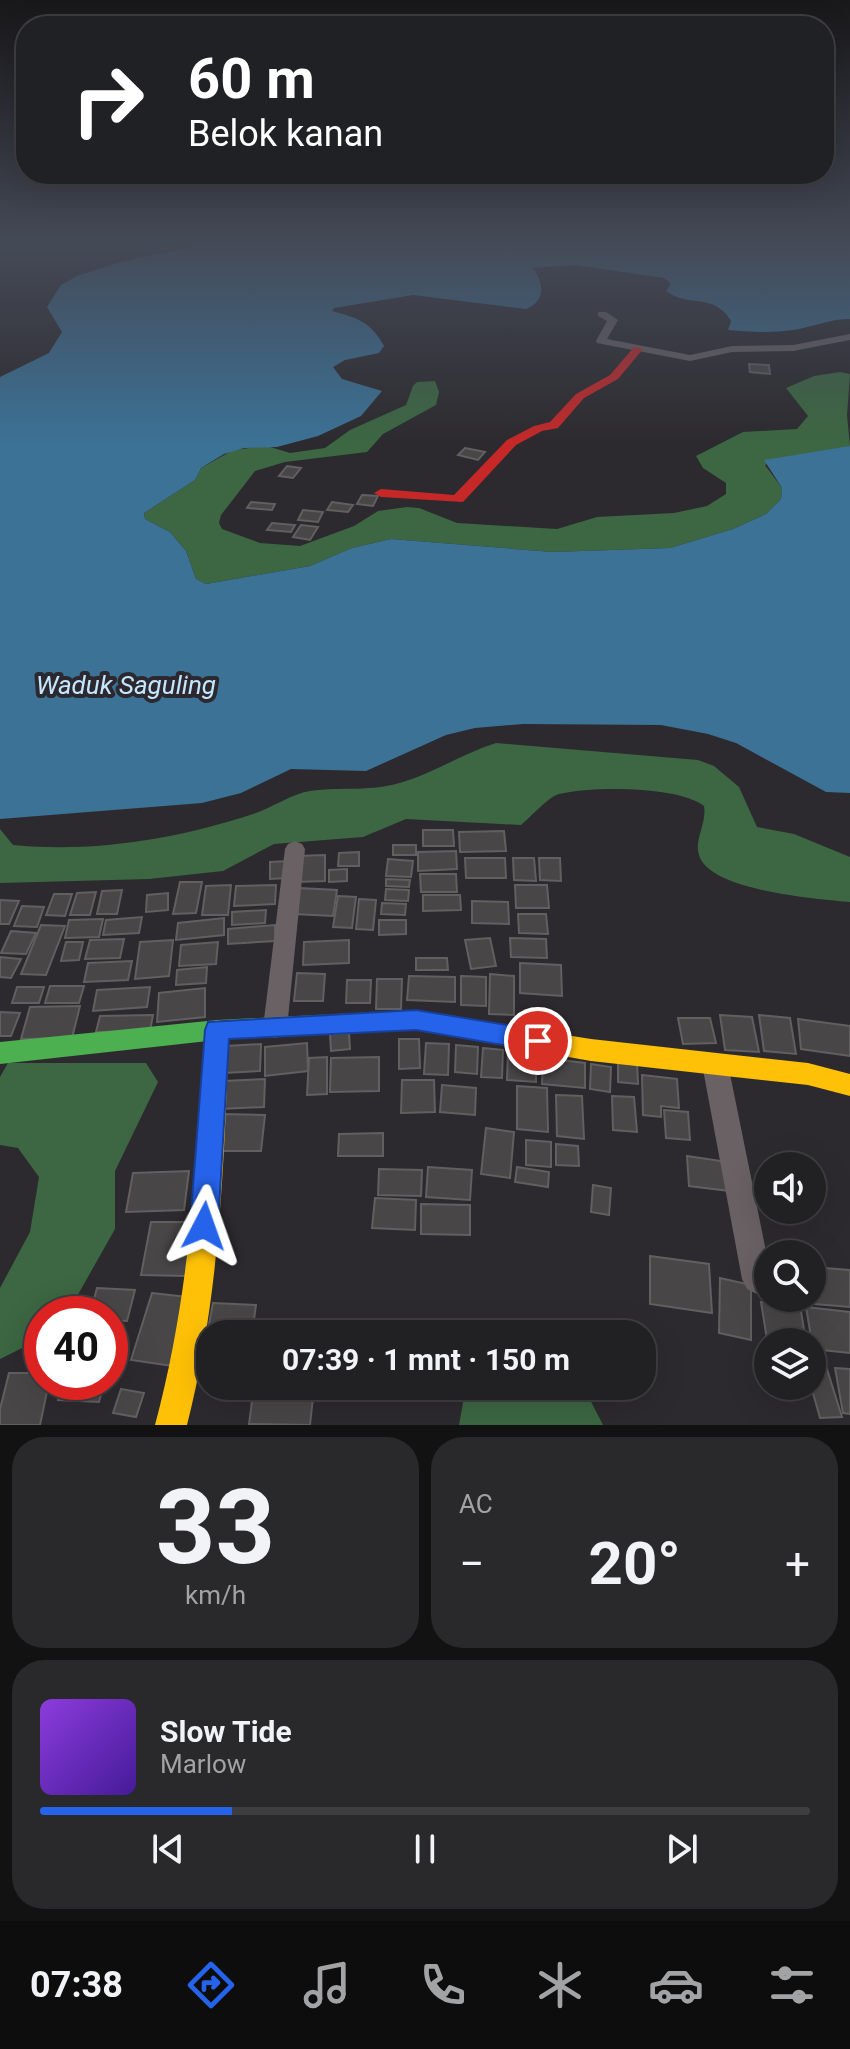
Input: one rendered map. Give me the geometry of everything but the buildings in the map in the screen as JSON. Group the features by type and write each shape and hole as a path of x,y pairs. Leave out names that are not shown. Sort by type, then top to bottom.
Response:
{"street":[{"path":"602,314 613,320 600,340 692,358 732,349 793,348 850,337"},
{"path":"381,493 458,499 489,462 539,425 554,425 581,395 592,392 614,377 638,349"},
{"path":"275,1028 295,849"},
{"path":"0,1053 217,1030 416,1020 591,1050 808,1074 850,1085"},
{"path":"171,1425 188,1375 202,1293 217,1030"},
{"path":"715,1064 754,1264"}],"green space":[{"path":"840,372 850,374 847,415 850,446 765,465 782,488 781,499 766,514 733,529 670,548 552,552 391,539 352,548 310,566 206,584 196,579 186,551 170,532 145,519 144,513 195,480 201,468 233,450 267,446 290,453 325,448 350,430 406,405 417,382 435,381 439,392 436,405 383,434 367,452 285,462 255,471 221,515 219,523 222,529 260,543 300,546 354,526 378,511 407,507 419,508 457,523 557,529 597,517 674,513 707,506 726,494 726,483 703,468 696,456 743,432 797,429 808,416 786,388 814,376"},
{"path":"496,743 698,760 714,766 739,787 757,827 794,834 850,857 850,902 766,891 722,877 707,867 699,855 704,806 692,799 656,791 613,789 559,794 521,825 406,819 363,837 274,844 223,871 149,879 0,883 0,829 13,845 43,847 104,845 165,837 253,814 303,793 393,785"},
{"path":"8,1063 146,1063 158,1082 115,1171 115,1229 77,1296 24,1296 24,1347 0,1359 0,1288 30,1232 39,1177 18,1148 0,1145 0,1077"},
{"path":"463,1400 590,1400 603,1425 459,1425"}],"water":[{"name":"Waduk Saguling","path":"50,312 334,312 369,326 384,346 379,353 345,360 333,367 342,379 382,391 361,416 318,436 277,447 244,448 224,454 201,468 195,480 144,513 145,519 170,532 186,551 196,579 206,584 310,566 352,548 391,539 552,552 670,548 733,529 766,514 781,499 782,488 764,460 850,446 850,793 826,792 736,743 708,734 661,725 523,724 475,728 446,735 366,771 291,769 241,793 202,803 0,819 0,377 49,353 62,332"},
{"name":"Waduk Saguling","path":"724,312 850,312 850,319 793,330 760,332 728,330 731,321"}],"traffic: fast":[{"path":"0,1053 217,1030 416,1020 472,1030"}],"traffic: slow":[{"path":"171,1425 193,1328 206,1229 217,1030"},
{"path":"472,1030 591,1050 808,1074 850,1085"}],"traffic: jam":[{"path":"381,493 458,499 500,452 524,434 554,425 580,396 614,377 638,349"}],"route":[{"path":"204,1226 217,1030 416,1020 538,1041"}]}
